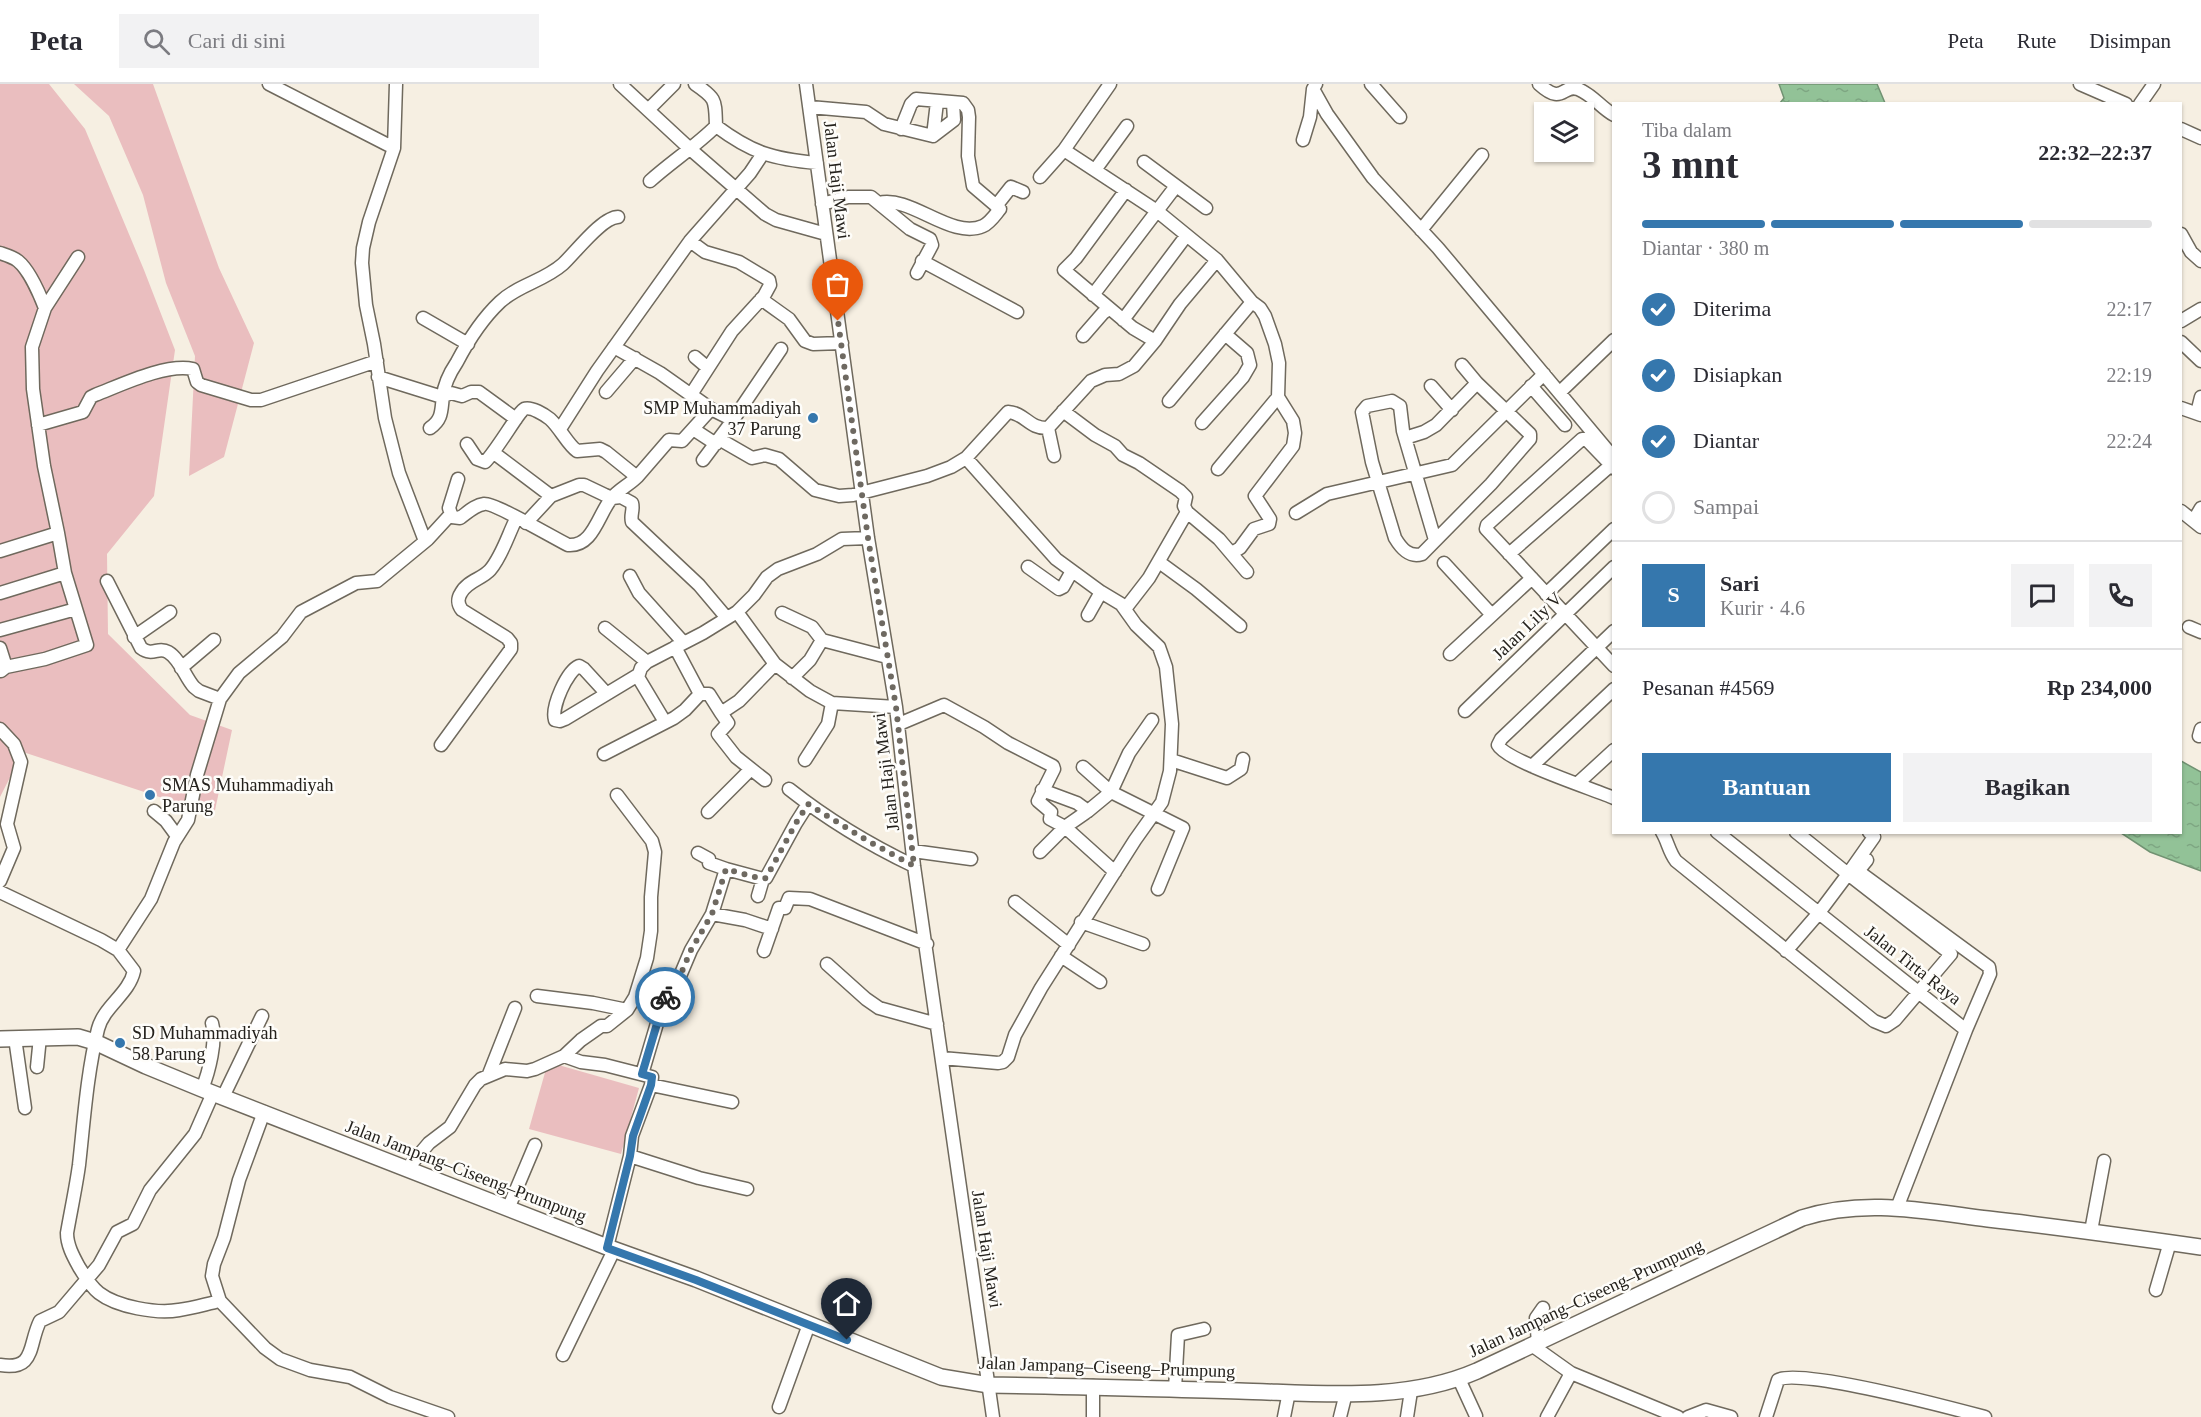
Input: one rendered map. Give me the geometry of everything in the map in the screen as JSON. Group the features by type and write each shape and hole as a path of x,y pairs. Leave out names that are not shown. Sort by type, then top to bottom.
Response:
{"main road":[{"name":"Jalan Jampang–Ciseeng–Prumpung","path":"7,1038 78,1037 95,1042 213,1093 940,1377 989,1385 1346,1393 1411,1391 1459,1379 1802,1218 1854,1207 1897,1208 2091,1231 2201,1247"}],"street":[{"path":"269,84 394,148"},
{"path":"396,84 394,148 378,192 363,248 362,263 366,305 385,418 396,464 425,542"},
{"path":"620,84 734,189 770,217 826,234"},
{"path":"649,109 674,84"},
{"path":"650,181 666,170 689,148 702,141 717,126 713,97 695,84"},
{"name":"Jalan Haji Mawi","path":"806,84 868,538 899,724 914,866 993,1417"},
{"path":"1040,177 1064,150 1110,84"},
{"path":"1371,84 1400,117"},
{"path":"1539,84 1548,92 1556,94 1570,88 1579,89 1612,114"},
{"path":"2080,84 2121,102"},
{"path":"2141,102 2154,84"},
{"path":"1303,140 1310,117 1314,86"},
{"path":"1314,86 1327,114 1373,178 1438,248 1560,392 1612,462"},
{"path":"879,203 892,202 949,224 967,228 986,224 1000,209 973,186 968,156 969,113 963,103 918,99 913,101 901,129"},
{"path":"933,136 937,102"},
{"path":"810,107 866,112 884,124 933,136 954,120 953,103"},
{"path":"717,126 762,155 817,163"},
{"path":"1095,170 1127,126"},
{"path":"2182,129 2201,138"},
{"path":"1064,150 1157,211 1217,260 1265,316 1279,363 1278,397 1293,421 1295,432 1293,446 1255,496 1270,519 1269,524 1254,529 1240,548 1232,554"},
{"path":"1421,230 1482,154"},
{"path":"560,429 614,347 690,241 750,173 762,155"},
{"path":"1144,162 1206,208"},
{"path":"1093,295 1176,186"},
{"path":"996,206 1011,187 1023,192"},
{"path":"1126,190 1076,258 1064,270 1123,320 1155,341"},
{"path":"822,204 848,197 871,197 910,229 932,242 920,267 1017,312"},
{"path":"430,428 440,419 442,397 456,363 492,310 502,300 549,275 606,220 618,217"},
{"path":"1123,320 1186,236"},
{"path":"2182,236 2191,252 2201,261"},
{"path":"690,241 712,255 739,262 767,278 770,285 761,299 732,331 692,393"},
{"path":"0,253 16,259 21,265 45,308"},
{"path":"0,648 3,669 87,646 88,642 65,573 33,389 33,347 45,308 78,257"},
{"path":"1048,428 1090,381 1105,375 1119,374 1134,366 1155,341 1180,304 1217,260"},
{"path":"761,299 789,319 805,341 813,344 842,343"},
{"path":"1169,400 1252,302"},
{"path":"1083,336 1109,309"},
{"path":"2182,320 2201,309"},
{"path":"423,318 468,344"},
{"path":"1202,423 1243,377 1250,365 1247,353 1225,334"},
{"path":"1560,392 1612,342"},
{"path":"2182,343 2201,361"},
{"path":"614,347 692,393 711,409 733,420"},
{"path":"703,460 733,420 780,349"},
{"path":"695,357 708,368"},
{"path":"606,392 635,358"},
{"path":"39,425 83,412 94,395 177,368 193,369 197,382 201,385 251,400 261,400 376,361"},
{"path":"1435,540 1405,438 1398,403 1392,401 1364,408 1362,417 1378,483 1395,538 1405,551 1416,556 1422,554 1529,443 1530,435 1462,365"},
{"path":"1296,513 1327,494 1452,465 1544,374"},
{"path":"378,377 442,397 451,393 462,396 476,391 516,419"},
{"path":"1405,438 1432,428 1477,382"},
{"path":"1431,386 1452,410"},
{"path":"1531,386 1565,425"},
{"path":"1218,469 1278,397"},
{"path":"2182,408 2199,414 2201,397"},
{"path":"467,444 482,462 487,461 522,410 529,409 545,415 560,429 571,447 577,451 600,449 637,477"},
{"path":"450,515 460,518 478,506 489,503 568,545 577,545 586,539 612,498 637,477 669,440 674,439 681,442 711,409"},
{"path":"1063,411 1095,435 1115,446 1123,455 1139,463 1185,495 1184,509 1232,554 1247,572"},
{"path":"693,429 752,458 765,455 779,459 815,490 839,496 927,476 951,467 966,458 1008,412 1019,414 1037,427 1048,428"},
{"path":"1048,428 1054,456"},
{"path":"1612,462 1586,439 1582,439 1487,525 1487,531 1612,664"},
{"path":"494,453 551,496"},
{"path":"942,1058 1003,1062 1008,1057 1016,1035 1041,988 1081,922 1165,795 1171,760 1173,724 1165,659 1159,647 1137,625 1121,604 1056,559 966,458"},
{"path":"1509,554 1612,464"},
{"path":"118,950 152,898 177,836 190,814 197,775 220,699 239,673 282,637 301,612 356,583 377,581 425,542 450,515 451,500 458,479"},
{"path":"441,745 511,649 511,643 507,638 462,610 458,599 462,590 477,578 488,573 521,521 551,496 584,485 612,498 621,497 632,503 630,517 632,522 732,615 775,664 810,691 832,703 896,707"},
{"path":"2182,511 2199,518"},
{"path":"1125,609 1159,562 1187,512"},
{"path":"1546,594 1612,531"},
{"path":"0,551 58,533"},
{"path":"606,693 584,669 579,666 575,667 567,678 554,710 555,720 562,720 638,675 640,668 647,662 732,615 754,595 767,577 778,569 825,550 842,539 868,538"},
{"path":"1159,562 1240,626"},
{"path":"1444,563 1492,615"},
{"path":"1028,567 1059,589 1072,571"},
{"name":"Jalan Lily V","path":"1465,711 1612,569"},
{"path":"0,592 65,573"},
{"path":"630,576 639,593 679,645 700,694"},
{"path":"1450,654 1532,578"},
{"path":"107,581 134,637 146,651 151,653 164,650 171,653 190,682 199,691 220,699"},
{"path":"1088,615 1101,592"},
{"path":"0,630 76,609"},
{"path":"134,637 170,612"},
{"path":"782,613 812,627 822,640 887,657"},
{"path":"2188,627 2201,632"},
{"path":"604,628 647,662"},
{"path":"1612,633 1499,741 1498,745 1501,750 1532,766 1612,797"},
{"path":"181,668 214,640"},
{"path":"792,678 810,660 822,640"},
{"path":"721,713 739,701 775,664"},
{"path":"638,675 665,722"},
{"path":"1532,766 1612,691"},
{"path":"604,754 685,710 700,694 709,694 728,723 718,734 736,757 765,780"},
{"path":"805,760 828,724 832,703"},
{"path":"899,724 944,705 1008,743 1053,766 1054,769 1038,801 1052,812 1050,819 1065,827 1115,872"},
{"path":"1040,852 1065,827 1111,792 1129,753 1152,720"},
{"path":"0,729 14,744 21,762 7,824 14,848 0,880"},
{"path":"1578,783 1612,752"},
{"path":"1171,760 1227,778 1241,770 1243,759"},
{"path":"1083,767 1111,792 1184,830 1158,889"},
{"path":"708,812 751,769"},
{"path":"789,789 808,804 868,841 914,866"},
{"path":"1042,790 1077,803 1088,811"},
{"path":"407,1169 424,1147 450,1127 475,1085 489,1074 505,1069 527,1071 564,1056 581,1040 601,1026 607,1026 627,1010 635,997 647,958 651,931 655,852 652,841 617,795"},
{"path":"698,852 709,859 709,863 762,879 766,878 808,804"},
{"path":"153,811 166,821 177,836"},
{"name":"Jalan Tirta Raya","path":"1719,834 1966,1030 1897,1208"},
{"path":"1665,837 1671,855 1676,861 1786,951 1882,1025 1890,1024 1951,954 1798,834"},
{"path":"1786,951 1848,874 1874,837 1871,834"},
{"path":"1880,834 1881,840 1858,871 1989,967 1990,974 1966,1030"},
{"path":"913,851 971,859"},
{"path":"642,1074 666,993 680,976 691,950 712,914 726,869"},
{"path":"758,896 762,879"},
{"path":"0,892 118,950 134,971 132,982 111,1005 102,1019 95,1042 67,1238 73,1255 86,1279 99,1293 129,1306 153,1311 177,1311 220,1301"},
{"path":"764,951 779,908 784,908 789,898 810,899 927,944"},
{"path":"1015,902 1069,945"},
{"path":"712,914 745,920 772,929"},
{"path":"1081,922 1143,944"},
{"path":"1061,956 1100,982"},
{"path":"827,964 879,1008 937,1024"},
{"path":"639,984 666,993"},
{"path":"537,996 627,1010"},
{"path":"489,1074 515,1008"},
{"path":"0,1365 18,1366 25,1362 40,1321 59,1312 99,1265 117,1232 133,1224 150,1190 189,1143 213,1093 262,1016"},
{"path":"212,1023 213,1039 209,1067 213,1093"},
{"path":"37,1067 40,1037"},
{"path":"7,1038 25,1108"},
{"path":"562,1355 611,1249 633,1136 652,1077 605,1065 581,1062 564,1056"},
{"path":"651,1085 732,1102"},
{"path":"264,1112 239,1180 224,1238 214,1264 212,1276 220,1301 265,1348 293,1366 350,1377 390,1397 448,1417"},
{"path":"508,1209 535,1145"},
{"path":"630,1156 699,1178 747,1189"},
{"path":"2091,1231 2104,1161"},
{"path":"2156,1290 2170,1242"},
{"path":"1543,1308 1536,1318 1535,1344 1571,1373 1678,1417"},
{"path":"778,1407 808,1327 807,1324"},
{"path":"1175,1389 1178,1335 1204,1329"},
{"path":"1547,1417 1571,1373"},
{"path":"1766,1417 1776,1383 1784,1377 1846,1384 1950,1412 1985,1417"},
{"path":"1459,1379 1476,1416"},
{"path":"1093,1386 1093,1417"},
{"path":"1407,1417 1411,1391"},
{"path":"1284,1417 1290,1392"},
{"path":"1340,1417 1346,1393"},
{"path":"1689,1417 1706,1410 1731,1417"}],"shaded area":[{"path":"0,84 49,84 85,129 175,350 154,496 107,554 108,634 190,715 232,730 214,815 23,752 0,797"},
{"path":"74,84 153,84 219,268 254,343 224,457 189,476 195,356 166,283 143,195 109,116"},
{"path":"548,1062 639,1088 621,1154 529,1129"}],"water":[{"path":"1779,84 1877,84 1885,102 1781,102 1784,98"},
{"path":"2182,762 2201,772 2201,871 2150,852 2123,834 2182,834"}],"way so far":[{"path":"665,997 680,976 691,950 712,914 726,869 762,879 766,878 808,804 914,866 896,707 868,538 838,321"}],"place":[{"name":"SMP Muhammadiyah 37 Parung","path":"813,418"},
{"name":"SMAS Muhammadiyah Parung","path":"150,795"},
{"name":"SD Muhammadiyah 58 Parung","path":"120,1043"}],"route":[{"path":"665,997 642,1074 652,1077 651,1085 633,1136 607,1248 696,1280 847,1340"}]}
